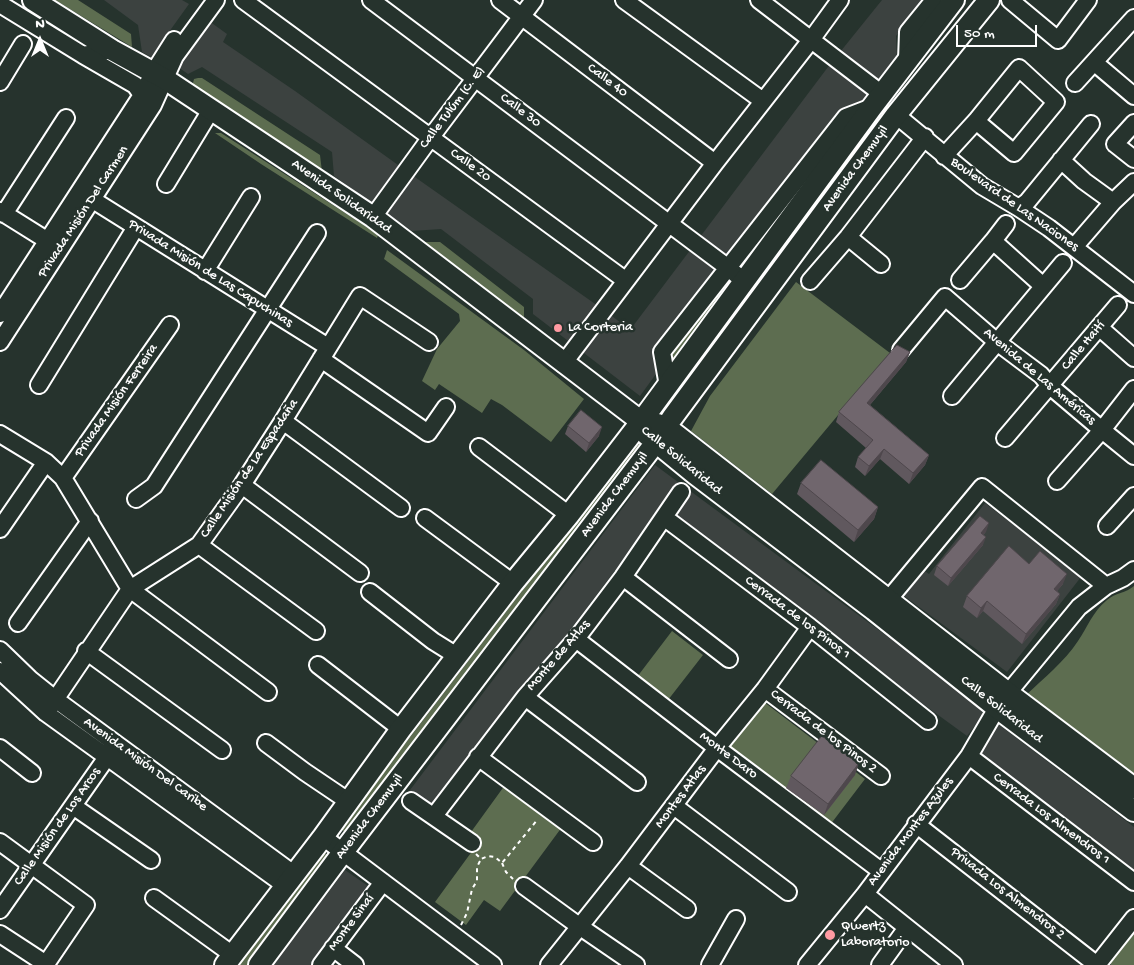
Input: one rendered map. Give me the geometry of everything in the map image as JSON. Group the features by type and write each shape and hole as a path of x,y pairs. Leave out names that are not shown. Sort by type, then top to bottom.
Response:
{"main road":[{"name":"Avenida Solidaridad","path":"32,0 112,50 159,76 373,217 638,421"},
{"name":"Avenida Chemuyil","path":"229,960 323,837 401,729 513,583 569,515 638,421 668,386 877,100 954,0"},
{"name":"Avenida Chemuyil","path":"259,965 661,434 896,115 989,0"},
{"name":"Calle Solidaridad","path":"638,421 661,434 888,600 1002,700 1134,811"},
{"name":"Calle Solidaridad","path":"661,434 695,474 881,616 1134,788"}],"street":[{"path":"159,76 166,50 205,0"},
{"path":"159,76 216,0"},
{"name":"Calle 20","path":"242,0 625,280"},
{"name":"Calle 30","path":"371,0 728,267 744,281"},
{"name":"Calle 40","path":"500,0 715,163"},
{"name":"Calle Tulúm (C. E)","path":"373,217 534,0"},
{"path":"624,0 763,101"},
{"path":"668,386 662,352 846,116 877,100 811,40 758,0"},
{"path":"563,364 625,280 840,0"},
{"path":"907,60 908,32 934,0"},
{"path":"1010,0 1058,40 1088,0"},
{"path":"0,4 135,85 142,95"},
{"path":"1075,83 1134,18"},
{"path":"0,82 23,44"},
{"path":"83,55 112,50"},
{"path":"1095,63 1134,96"},
{"path":"944,156 976,121 1019,68 1056,102 1014,153 976,121"},
{"name":"Privada Misión Del Carmen","path":"0,342 53,246 142,95 159,76"},
{"name":"Privada Misión Del Carmen","path":"0,314 92,200 153,105 159,76"},
{"path":"166,184 211,110"},
{"name":"Boulevard de Las Naciones","path":"896,115 982,186 1019,208 1074,246 1133,292"},
{"path":"53,246 2,213 66,118"},
{"path":"1134,123 1115,144 1134,159"},
{"path":"1019,208 1027,202 1091,124"},
{"path":"810,281 848,237 925,137"},
{"path":"1061,160 1113,202"},
{"path":"1074,246 1113,202 1134,182"},
{"path":"205,271 251,197"},
{"name":"Privada Misión de Las Capuchinas","path":"92,200 268,310 428,433 446,407"},
{"path":"960,280 994,241 1006,224"},
{"path":"39,384 136,227"},
{"path":"136,499 154,486 317,234"},
{"path":"848,237 881,264"},
{"path":"994,241 1043,286"},
{"path":"952,396 1063,263"},
{"name":"Calle Misión de La Espadaña","path":"46,714 86,651 130,589 199,545 283,421 360,296 429,342"},
{"name":"Avenida de Las Américas","path":"901,350 946,297 997,342 1041,375 1050,386 1134,456"},
{"name":"Calle Haití","path":"1005,438 1118,305"},
{"name":"Privada Misión Ferreira","path":"63,478 170,325"},
{"path":"1100,328 1134,358"},
{"path":"1057,481 1134,390"},
{"path":"283,421 401,508"},
{"path":"0,434 46,462 63,478 130,589 268,692"},
{"path":"479,447 569,515"},
{"path":"0,529 46,462"},
{"path":"242,484 360,573"},
{"path":"888,600 982,487 1106,586"},
{"name":"Monte de Atlas","path":"434,816 525,697 576,639 623,577 681,492"},
{"path":"1107,526 1134,496"},
{"path":"425,518 513,583"},
{"name":"Cerrada de los Pinos 1","path":"665,518 810,627 928,721"},
{"path":"18,623 90,521"},
{"path":"199,545 316,631"},
{"name":"Avenida Montes Azules","path":"807,965 864,894 969,756 1002,700 1079,607 1106,586 1134,570"},
{"path":"623,577 729,659"},
{"path":"370,592 434,641 457,656"},
{"name":"Montes Atlas","path":"549,965 766,689 810,627"},
{"name":"Monte Daro","path":"576,639 881,871"},
{"name":"Avenida Misión Del Caribe","path":"0,650 112,751 290,880"},
{"path":"86,651 222,750"},
{"path":"318,665 401,729"},
{"name":"Avenida Misión Del Caribe","path":"0,671 46,714 112,751"},
{"name":"Cerrada de los Pinos 2","path":"766,689 881,776"},
{"path":"525,697 636,782"},
{"path":"266,743 348,801"},
{"path":"0,748 32,773"},
{"name":"Calle Misión de Los Arcos","path":"0,910 112,751"},
{"name":"Cerrada Los Almendros 1","path":"969,756 1134,882"},
{"path":"478,757 593,842"},
{"path":"411,800 472,843"},
{"path":"73,806 151,860"},
{"path":"674,806 788,892"},
{"name":"Privada Los Almendros 2","path":"916,824 1097,965"},
{"path":"323,837 493,965"},
{"path":"0,842 86,905 46,964 0,934"},
{"path":"628,866 687,909"},
{"name":"Monte Sinaí","path":"320,965 383,882"},
{"path":"524,886 636,965"},
{"path":"864,894 954,965"},
{"path":"154,898 229,960"},
{"path":"1097,965 1134,918"},
{"path":"710,965 736,919"},
{"path":"880,965 906,929"},
{"path":"333,948 354,965"}],"path":[{"path":"502,863 537,820 550,810"},
{"path":"472,843 476,855 481,860"},
{"path":"456,937 467,913 472,889 477,881 477,867 481,860 488,856 495,857 502,863 510,878 524,886"}],"shaded area":[{"path":"104,0 182,0 189,4 151,57 142,52 138,25"},
{"path":"882,0 924,0 896,36 897,60 855,109 842,115 653,353 656,374 640,396 533,314 533,299 441,229 412,231 334,176 332,152 202,67 188,74 178,67 209,21 227,34 223,42 295,91 630,330 828,67"},
{"path":"655,465 979,704 983,715 967,736 659,512 433,812 407,794"},
{"path":"985,503 1081,577 1007,672 900,593 919,567 929,574"},
{"path":"998,724 1134,827 1134,876 975,756"},
{"path":"345,870 371,888 313,965 274,965"}],"green space":[{"path":"4,0 12,0 91,49 88,51"},
{"path":"55,0 78,0 131,34 132,47"},
{"path":"202,78 320,155 322,172 195,88 194,79"},
{"path":"215,133 221,133 367,227 378,235 377,238 261,164"},
{"path":"424,242 440,242 524,307 524,318"},
{"path":"387,250 524,350 584,399 551,442 502,405 491,399 482,413 439,384 435,390 422,381 437,349 460,321 459,314 384,259"},
{"path":"728,278 729,282 671,365 669,351"},
{"path":"796,282 890,353 772,494 691,431 710,396"},
{"path":"638,439 644,443 347,831 343,831 342,826"},
{"path":"1134,586 1134,776 1026,695 1054,670 1066,656 1102,604"},
{"path":"672,631 703,655 668,700 637,677"},
{"path":"764,702 865,779 830,825 729,748"},
{"path":"505,785 562,827 500,911 484,900 466,925 435,902 481,839 471,832"},
{"path":"322,852 328,855 325,860 247,965 237,965"},
{"path":"1134,926 1134,965 1111,965 1110,960"}],"building":[{"path":"897,345 910,352 867,403 929,455 913,473 884,449 869,466 858,457 873,440 839,412"},
{"path":"581,410 602,427 589,443 568,426"},
{"path":"821,460 878,507 858,530 801,483"},
{"path":"980,516 989,523 981,533 986,537 951,578 937,566"},
{"path":"1009,546 1029,564 1040,551 1067,574 1054,589 1060,594 1026,634 987,601 981,608 967,596"},
{"path":"822,736 859,763 828,804 791,776"}],"place":[{"name":"La Corteria","path":"558,328"},
{"name":"Qwertz Laboratorio","path":"830,935"}]}
